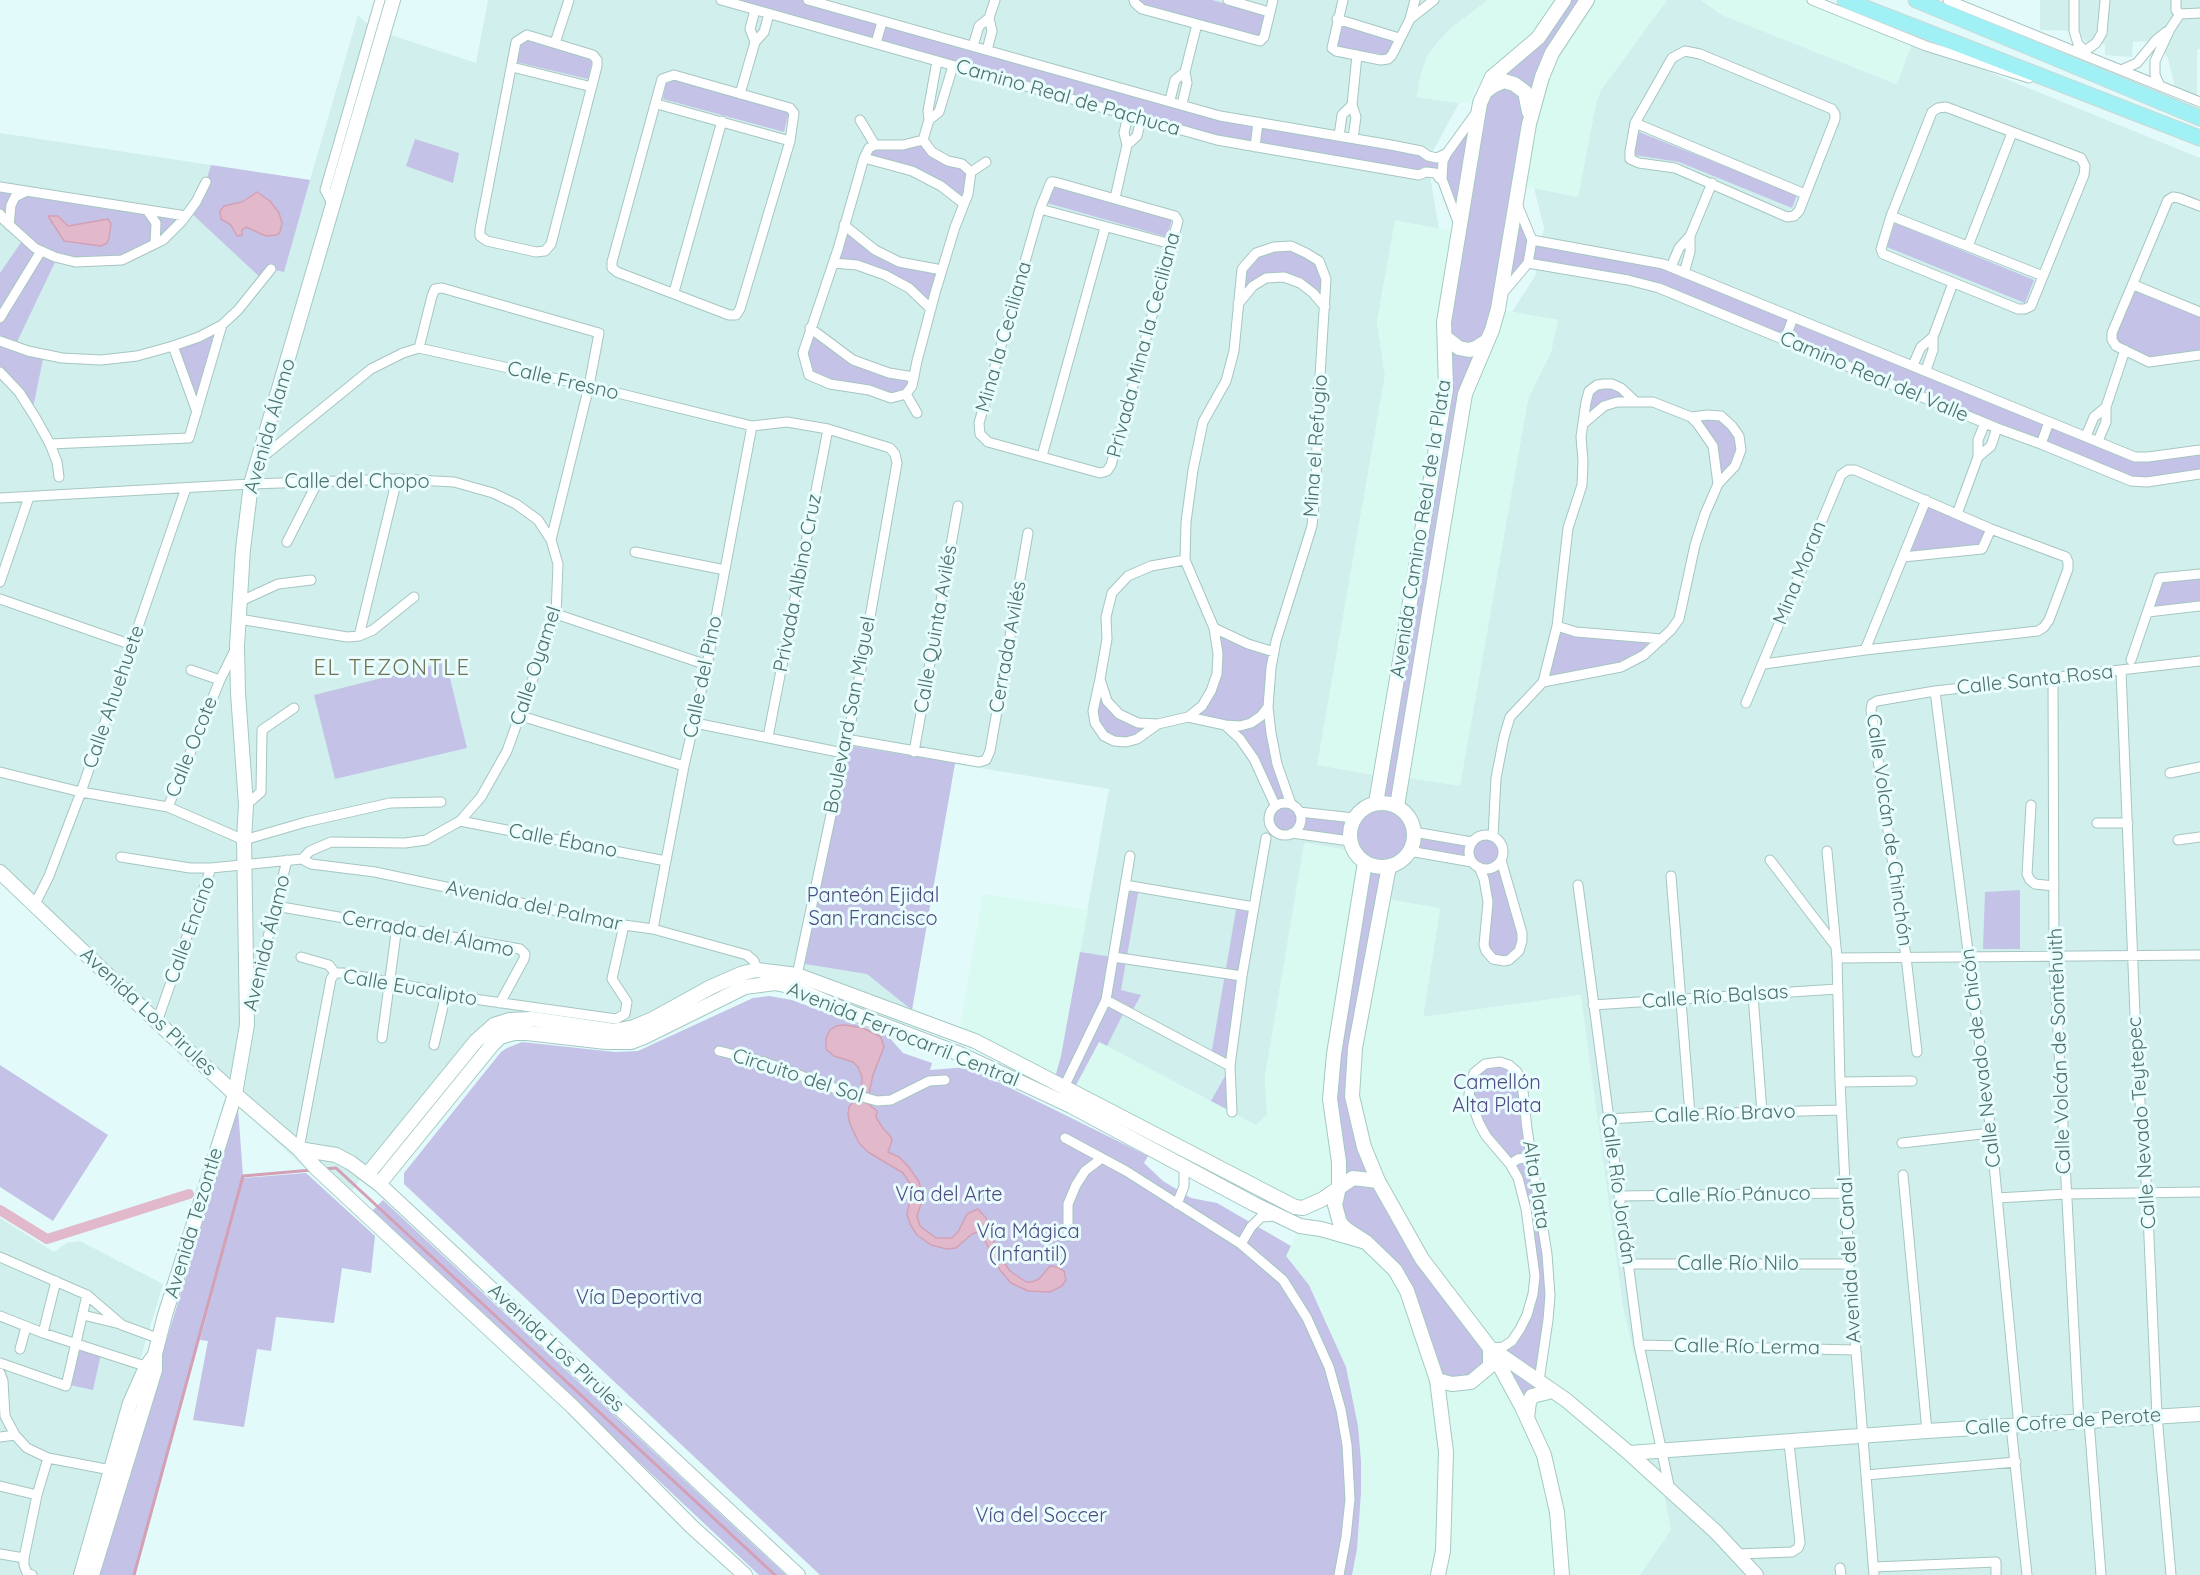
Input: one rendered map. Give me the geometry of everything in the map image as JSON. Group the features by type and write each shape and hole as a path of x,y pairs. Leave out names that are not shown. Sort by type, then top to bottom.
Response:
{"main road":[{"path":"1845,0 2200,138"},
{"path":"1916,0 2200,118"}],"street":[{"path":"333,205 325,190 380,0"},
{"name":"Avenida Álamo","path":"247,1025 244,865 246,805 237,645 243,549 251,484 393,0"},
{"path":"555,43 568,0"},
{"name":"Camino Real de Pachuca","path":"721,0 1218,140 1442,179"},
{"name":"Camino Real de Pachuca","path":"808,0 1170,100 1220,116 1422,151 1447,153"},
{"path":"987,50 992,31 989,18 994,0"},
{"path":"1134,0 1142,9 1260,41 1264,37 1273,0"},
{"path":"1228,0 1269,12"},
{"path":"1343,0 1332,48 1336,51 1381,60 1388,59 1392,55 1410,19 1416,0"},
{"path":"1410,19 1434,0"},
{"name":"Avenida Camino Real de la Plata","path":"1376,803 1446,389 1444,321 1478,111 1483,93 1492,77 1538,38 1564,0"},
{"name":"Avenida Camino Real de la Plata","path":"1397,806 1465,394 1492,330 1501,296 1529,124 1542,77 1551,52 1587,0"},
{"path":"1812,0 1926,46 1999,70 2067,88"},
{"path":"1948,0 2084,53 2200,102"},
{"path":"2074,0 2074,31 2084,53"},
{"path":"2084,53 2096,43 2102,33 2105,0"},
{"path":"2176,0 2176,10 2180,14"},
{"path":"740,94 754,42 750,28 755,10"},
{"path":"2180,14 2200,13"},
{"path":"754,42 764,33 769,14"},
{"path":"2160,86 2154,75 2155,61 2180,14"},
{"path":"973,46 979,26 989,18"},
{"path":"1337,19 1400,38"},
{"path":"876,43 882,22"},
{"path":"1182,104 1187,83 1185,72 1197,24"},
{"path":"2121,70 2137,63 2156,40 2170,29"},
{"path":"527,35 555,43 593,55 597,60 597,66 551,244 545,251 536,252 487,241 480,236 480,229 516,42 527,35"},
{"path":"1685,51 1700,54 1832,109 1835,114 1799,211 1794,216 1787,217 1675,168 1639,163 1630,159 1629,151 1635,123 1672,58 1685,51"},
{"path":"1353,138 1356,117 1352,105 1357,55"},
{"path":"930,120 928,111 937,61"},
{"path":"923,140 930,120 939,112 953,66"},
{"path":"512,67 592,87"},
{"path":"1170,100 1175,80 1185,72"},
{"path":"674,75 740,94 790,108 794,113 794,119 790,141 740,309 736,315 729,315 617,272 612,268 612,262 662,79 674,75"},
{"path":"1483,93 1504,81 1514,84 1525,92 1529,124"},
{"path":"657,104 790,141"},
{"path":"1339,136 1342,115 1352,105"},
{"path":"1938,108 1946,108 2012,133 2081,158 2085,166 2084,175 2031,306 2018,309 1883,254 1881,243 1932,112 1938,108"},
{"path":"1460,225 1442,179 1443,161 1478,111"},
{"path":"1115,198 1127,145 1124,133 1128,115"},
{"path":"1127,145 1137,136 1141,119"},
{"path":"860,120 875,145"},
{"path":"674,292 722,121"},
{"path":"1255,147 1258,122"},
{"path":"1635,123 1805,194"},
{"path":"1968,246 2012,133"},
{"path":"923,140 903,145 875,145 869,148 864,158 803,353 808,375 830,384 869,390 891,399 906,394 912,386 942,270 968,194 971,172 986,162"},
{"path":"923,140 932,152 948,161 962,164 971,172"},
{"path":"864,158 912,171 941,186 964,204"},
{"path":"0,214 9,225 41,251 55,257 75,262 122,260 164,240 186,216 206,182"},
{"name":"Mina la Ceciliana","path":"1107,471 1100,473 988,442 980,434 979,423 1040,209 1051,182 1115,198 1177,218"},
{"path":"1671,267 1679,248 1690,236 1712,183"},
{"path":"0,187 186,216"},
{"path":"9,225 11,205 15,198 27,191"},
{"path":"2200,207 2179,198 2173,197 2168,200 2112,333 2112,340 2125,350 2149,362 2200,355"},
{"path":"1501,296 1530,264 1534,240 1516,203"},
{"path":"1040,209 1171,244"},
{"path":"147,210 156,223 155,244"},
{"path":"1891,216 2043,276"},
{"name":"Privada Mina la Ceciliana","path":"1107,471 1112,465 1177,218"},
{"path":"844,225 875,250 899,262 942,270"},
{"path":"1042,456 1105,228"},
{"path":"1684,273 1690,252 1690,236"},
{"name":"Camino Real del Valle","path":"1534,240 1648,260 1671,267 2135,457 2200,450"},
{"name":"Mina el Refugio","path":"1188,717 1202,706 1217,674 1218,654 1214,628 1185,560 1186,522 1203,422 1226,381 1234,351 1242,269 1256,253 1274,247 1291,246 1319,261 1326,279 1312,526 1274,652 1268,707 1277,764 1291,804"},
{"path":"0,318 41,251"},
{"path":"833,263 857,265 885,275 909,288 931,309"},
{"name":"Camino Real del Valle","path":"1530,264 1628,280 1659,288 2131,481 2147,482 2200,474"},
{"path":"0,341 28,351 62,358 101,360 137,356 199,337 222,325 238,310 271,269"},
{"path":"1237,304 1253,286 1266,278 1284,277 1300,283 1325,307"},
{"path":"1926,370 1933,350 1933,337 1953,282"},
{"path":"2134,285 2200,312"},
{"name":"Calle Oyamel","path":"302,859 310,851 331,842 405,843 426,840 460,821 481,797 507,751 556,614 558,564 551,540 589,386 599,333 442,288 435,289 419,348"},
{"path":"1785,339 1793,318"},
{"path":"50,444 189,438 222,325"},
{"path":"810,328 853,360 889,373 914,377"},
{"path":"1912,365 1921,347 1933,337"},
{"path":"1446,338 1459,348 1469,350 1487,341"},
{"path":"173,346 196,412"},
{"path":"259,460 371,369 403,353 419,348"},
{"name":"Calle Fresno","path":"419,348 752,426 787,422 828,429 890,448 895,454"},
{"path":"2098,441 2106,422 2106,407 2125,350"},
{"path":"0,372 19,393 50,444 57,462 59,477"},
{"path":"1493,836 1496,778 1510,717 1543,682 1557,626 1568,528 1582,485 1581,437 1589,391 1597,385 1612,384 1621,388 1635,401"},
{"path":"906,394 917,413"},
{"path":"1583,424 1604,406 1617,402 1653,402 1690,417 1713,446 1718,484"},
{"path":"2086,436 2094,417 2106,407"},
{"path":"1543,682 1621,667 1644,655 1679,619 1695,545 1718,484 1735,466 1741,450 1739,436 1721,416 1690,417"},
{"path":"2041,444 2049,422"},
{"path":"1957,514 1978,457 1978,440 1985,423"},
{"name":"Calle del Pino","path":"653,928 684,766 707,665 752,426"},
{"path":"1978,457 1991,446 1997,428"},
{"name":"Privada Albino Cruz","path":"768,737 828,429"},
{"name":"Boulevard San Miguel","path":"797,975 846,739 897,463 895,454"},
{"name":"Mina Moran","path":"1848,470 1855,470 1957,514 2066,557 2068,569 2049,620 2044,627 2038,631 1865,650 1764,664 1840,474 1848,470"},
{"path":"359,636 397,479"},
{"name":"Calle del Chopo","path":"0,498 318,481 397,479 454,482 493,493 516,504 538,520 551,540"},
{"path":"287,542 318,481"},
{"name":"Calle Ahuehuete","path":"35,904 49,876 81,792 186,488"},
{"path":"0,582 29,496"},
{"path":"1865,650 1926,500"},
{"name":"Calle Quinta Avilés","path":"914,752 958,506"},
{"path":"1903,557 1982,549 1991,529"},
{"name":"Cerrada Avilés","path":"914,752 979,762 986,760 990,751 1028,532"},
{"path":"635,552 725,570"},
{"path":"1158,724 1137,739 1126,742 1114,741 1104,736 1095,723 1093,711 1107,639 1106,616 1112,593 1128,576 1151,566 1185,560"},
{"path":"2130,660 2159,578 2200,574"},
{"path":"241,601 278,584 311,580"},
{"path":"239,619 347,637 359,636 373,630 414,597"},
{"path":"0,599 132,645"},
{"path":"2148,612 2200,606"},
{"path":"556,614 707,665"},
{"path":"1557,626 1576,632 1662,639"},
{"path":"1214,628 1248,644 1274,652"},
{"name":"Calle Ocote","path":"237,645 220,680 168,807 244,840"},
{"name":"Calle Santa Rosa","path":"1872,704 1877,701 1935,691 2200,661"},
{"path":"1746,703 1764,664"},
{"path":"191,670 220,680"},
{"name":"Calle Nevado Teytepec","path":"2121,671 2137,1063 2147,1193 2157,1416 2171,1575"},
{"path":"1100,679 1107,701 1119,714 1138,723 1158,724 1188,717 1240,726 1251,723 1268,707"},
{"name":"Calle Volcán de Sontehuith","path":"2053,679 2054,958 2066,1194 2084,1422 2101,1575"},
{"name":"Calle Nevado de Chicón","path":"1935,691 1991,1133 2027,1575"},
{"name":"Calle Volcán de Chinchón","path":"1872,704 1917,1052"},
{"path":"246,805 261,792 262,730 294,708"},
{"path":"521,717 684,766"},
{"path":"695,723 843,753"},
{"path":"1225,725 1240,739 1254,759 1275,806"},
{"path":"846,739 914,752"},
{"path":"2170,773 2200,767"},
{"path":"0,772 81,792 168,807"},
{"path":"244,840 350,811 390,803 441,802"},
{"path":"1350,841 1292,833 1282,834 1270,824 1269,814 1280,803 1291,804 1299,812 1354,818"},
{"path":"1376,803 1397,806 1406,813 1414,832 1409,851 1403,859 1389,866 1374,866 1365,862 1354,851 1350,841 1354,818 1366,807 1376,803"},
{"path":"2031,805 2027,874 2035,884 2054,886"},
{"path":"1292,833 1299,826 1299,812"},
{"name":"Calle Ébano","path":"460,821 666,861"},
{"path":"2097,823 2128,823"},
{"path":"1414,832 1472,842"},
{"path":"1409,851 1476,865 1492,868 1503,855 1501,844 1493,836 1482,835 1472,842 1468,851 1476,865 1484,879 1488,902 1484,945 1486,951 1498,961 1509,960 1519,951 1522,941 1522,933 1501,860"},
{"path":"2178,840 2200,837"},
{"path":"1232,1112 1230,1066 1242,976 1266,838"},
{"name":"Avenida del Canal","path":"1827,851 1837,958 1841,1110 1849,1264 1874,1571"},
{"path":"121,856 190,868 211,868"},
{"path":"1064,1087 1106,1000 1130,856"},
{"name":"Avenida Álamo","path":"244,865 302,859"},
{"name":"Avenida del Palmar","path":"302,859 311,864 375,872 624,925 653,928 747,955 754,961 757,970"},
{"name":"Avenida Álamo","path":"235,1094 247,1025 287,860"},
{"name":"Avenida del Canal","path":"1770,860 1835,945"},
{"path":"1365,862 1334,1054 1330,1099 1339,1162 1339,1187 1335,1206 1340,1222 1346,1229 1366,1242 1395,1270 1407,1291 1437,1380 1446,1452 1444,1540 1438,1575"},
{"name":"Calle Encino","path":"157,1022 211,868 244,865"},
{"path":"1389,866 1355,1048 1352,1096 1364,1147 1378,1181 1422,1259 1490,1348 1527,1418 1544,1455 1557,1512 1562,1575"},
{"name":"Avenida Los Pirules","path":"0,872 157,1022 299,1149 316,1168 573,1407 691,1526 745,1575"},
{"path":"1671,876 1690,1114"},
{"path":"1125,885 1254,907"},
{"name":"Calle Río Jordán","path":"1578,885 1639,1345 1670,1490"},
{"name":"Cerrada del Álamo","path":"276,906 520,950 525,954 524,959 500,1003"},
{"name":"Calle Eucalipto","path":"299,1149 331,979 335,973 500,1003 616,1019 625,1014 627,1002 612,979 624,925"},
{"path":"382,1038 397,926"},
{"name":"Calle Volcán de Chinchón","path":"1837,958 2200,955"},
{"path":"301,957 329,965 335,973"},
{"path":"1113,957 1242,976"},
{"name":"Avenida Ferrocarril Central","path":"379,1184 500,1037 514,1033 527,1033 606,1042 631,1042 701,1001 743,973 757,970 797,975 975,1041 1295,1207 1310,1206 1353,1178 1378,1181"},
{"name":"Avenida Ferrocarril Central","path":"367,1175 476,1041 494,1025 510,1020 532,1019 614,1031 745,987 775,983 789,986 852,1013 960,1054 1071,1106 1299,1226 1321,1229 1366,1242"},
{"name":"Calle Río Balsas","path":"1593,1005 1837,989"},
{"path":"434,1045 446,994"},
{"path":"1753,994 1762,1112"},
{"path":"1106,1000 1230,1066"},
{"name":"Circuito del Sol","path":"719,1051 764,1062 842,1091 877,1101 891,1100 929,1081 945,1080"},
{"name":"Alta Plata","path":"1490,1348 1503,1347 1512,1341 1527,1316 1534,1285 1532,1249 1522,1192 1510,1164 1486,1136 1473,1110 1469,1094 1474,1073 1485,1064 1500,1062 1509,1065 1517,1072 1522,1082 1547,1254 1550,1294 1539,1381"},
{"path":"1840,1082 1912,1081"},
{"name":"Avenida Tezontle","path":"92,1575 117,1471 130,1403 150,1368 155,1354 235,1094"},
{"name":"Calle Río Bravo","path":"1609,1119 1690,1114 1841,1110"},
{"path":"1902,1143 1991,1133"},
{"path":"1065,1138 1102,1158 1241,1244 1283,1280 1307,1318 1329,1367 1341,1410 1347,1445 1349,1488 1347,1537 1339,1575"},
{"name":"Avenida Los Pirules","path":"299,1149 336,1155 379,1184 798,1575"},
{"path":"1510,1164 1518,1159 1532,1157"},
{"path":"1068,1236 1068,1204 1076,1185 1085,1172 1102,1158"},
{"path":"1176,1204 1184,1186 1184,1165"},
{"path":"1903,1176 1927,1431"},
{"path":"1997,1198 2200,1191"},
{"name":"Calle Río Pánuco","path":"1619,1196 1846,1193"},
{"path":"1241,1244 1251,1227 1261,1217 1278,1216"},
{"path":"0,1257 87,1295 122,1324"},
{"name":"Calle Río Nilo","path":"1628,1264 1849,1264"},
{"path":"43,1333 56,1281"},
{"path":"0,1363 66,1386 87,1295"},
{"path":"83,1315 122,1324 159,1339"},
{"path":"0,1316 43,1333 150,1368"},
{"path":"1527,1316 1548,1320"},
{"path":"20,1349 26,1327"},
{"name":"Calle Río Lerma","path":"1639,1345 1855,1350"},
{"path":"1437,1380 1452,1384 1472,1382 1490,1365 1490,1348"},
{"path":"1490,1348 1553,1391 1629,1453 1737,1554 1756,1575"},
{"path":"0,1373 3,1381 6,1416 15,1436 27,1448 48,1458 117,1471"},
{"path":"1527,1418 1532,1396 1553,1391"},
{"name":"Calle Cofre de Perote","path":"1629,1453 2200,1414"},
{"path":"0,1437 15,1436"},
{"path":"1737,1554 1792,1552 1798,1548 1800,1543 1789,1443"},
{"path":"29,1574 24,1565 24,1558 37,1496 48,1458"},
{"path":"1866,1475 2016,1462"},
{"name":"Avenida Tezontle","path":"81,1575 117,1471"},
{"path":"0,1486 37,1496"},
{"path":"0,1554 24,1558"},
{"path":"1874,1571 1996,1562 1996,1575"}],"shaded area":[{"path":"488,0 1488,0 1450,29 1428,55 1421,73 1417,97 1459,103 1432,153 1430,176 1439,229 1395,221 1377,322 1385,375 1318,765 1380,776 1376,803 1351,845 1354,851 1305,843 1265,1076 1267,1115 1256,1125 1099,1042 1054,1081 1061,1056 1109,789 955,764 912,1010 791,968 743,964 647,1017 622,1025 501,1018 366,1171 343,1204 0,881 0,133 310,180 358,15 373,29 476,63"},
{"path":"1488,0 1564,0 1510,59 1486,73 1470,102 1459,103 1417,97 1421,73 1428,55 1450,29"},
{"path":"1587,0 1667,0 1601,90 1596,103 1578,197 1519,185 1542,77"},
{"path":"1667,0 1701,0 1722,15 1896,84 1913,41 2200,158 2200,1575 1640,1575 1671,1530 1631,1454 1657,1452 1623,1308 1580,995 1423,1017 1440,909 1382,898 1402,777 1460,785 1528,399 1551,352 1558,320 1512,312 1535,276 1544,228 1534,188 1578,197 1596,103 1601,90"},
{"path":"1701,0 1814,0 1913,41 1897,84 1722,15"},
{"path":"2040,0 2200,0 2197,96 2175,88 2168,58 2158,45 2149,41 2133,42 2132,57 2105,55 2105,44 2086,42 2077,31 2040,30"},
{"path":"257,192 270,201 279,213 282,223 280,232 277,235 266,236 246,227 242,230 242,235 237,236 231,225 221,219 220,211 224,206 242,202"},
{"path":"48,216 58,216 68,226 108,219 111,224 107,243 101,246 64,241"},
{"path":"1395,220 1458,232 1447,365 1380,776 1317,765 1385,375 1377,322"},
{"path":"1498,309 1558,320 1551,352 1528,399 1460,786 1402,777 1465,394"},
{"path":"1304,843 1354,851 1365,862 1339,1187 1295,1207 1073,1091 1099,1042 1256,1125 1267,1115 1265,1076"},
{"path":"983,894 1088,910 1061,1056 1054,1081 959,1036"},
{"path":"1382,898 1440,908 1423,1017 1581,995 1623,1308 1658,1452 1632,1454 1663,1488 1671,1530 1640,1575 1352,1575 1357,1549 1361,1461 1346,1367 1309,1285 1286,1256 1300,1226 1366,1242 1378,1181 1352,1096"},
{"path":"836,1026 863,1028 881,1037 884,1047 873,1075 867,1103 877,1111 876,1117 891,1137 888,1152 899,1157 919,1182 923,1197 917,1216 920,1226 936,1238 952,1238 958,1232 967,1214 978,1209 986,1218 998,1254 1010,1271 1026,1282 1032,1282 1039,1279 1050,1266 1057,1267 1064,1271 1066,1280 1062,1286 1050,1292 1028,1291 1011,1283 1000,1270 982,1235 978,1232 972,1234 956,1248 947,1249 931,1245 917,1235 907,1214 912,1193 909,1182 903,1173 868,1152 859,1143 850,1124 849,1107 861,1093 862,1077 853,1062 834,1056 826,1049 826,1038 830,1030"},
{"path":"0,1218 54,1252 67,1243 80,1241 163,1284 75,1575 0,1575"}],"green space":[{"name":"Camellón Alta Plata","path":"721,0 808,0 1220,116 1438,154 1447,153 1481,107 1510,59 1564,0 1587,0 1552,53 1517,203 1532,240 1648,260 2135,457 2200,450 2200,474 2131,481 1658,288 1528,263 1501,296 1475,367 1397,806 1406,813 1414,832 1471,842 1488,834 1498,839 1503,849 1501,860 1522,941 1504,961 1486,951 1486,923 1479,868 1472,862 1409,851 1403,859 1394,864 1352,1096 1378,1181 1490,1348 1512,1341 1533,1294 1522,1192 1473,1110 1474,1073 1500,1062 1517,1072 1550,1295 1540,1393 1527,1418 1490,1350 1479,1377 1437,1380 1407,1291 1337,1214 1330,1099 1365,862 1354,851 1350,841 1277,832 1269,819 1269,814 1275,805 1263,778 1225,725 1188,717 1202,706 1217,674 1214,628 1274,652 1271,733 1294,806 1354,818 1366,807 1376,803 1447,365 1460,225 1442,179 1217,140"},
{"path":"1137,0 1212,0 1266,15 1259,37 1136,2"},
{"path":"1340,22 1397,39 1388,55 1335,47"},
{"path":"522,38 593,58 588,79 516,62"},
{"path":"667,77 789,112 784,132 663,99"},
{"path":"1639,132 1797,195 1792,208 1679,162 1634,155"},
{"path":"415,139 459,153 453,183 406,166"},
{"path":"921,142 971,172 964,204 941,186 866,157 874,147"},
{"path":"211,165 310,180 284,272 271,269 263,280 189,211 206,182"},
{"path":"1052,185 1172,219 1167,237 1047,203"},
{"path":"0,187 186,216 163,240 122,260 57,258 15,346 44,354 32,413 0,373 0,273 24,238 0,214"},
{"path":"1895,223 2034,280 2025,303 1887,247"},
{"path":"844,225 875,250 942,270 931,309 885,275 833,263"},
{"path":"1291,246 1319,261 1325,307 1300,283 1266,278 1237,304 1242,269 1256,253"},
{"path":"2134,285 2200,312 2200,355 2149,362 2112,340"},
{"path":"222,325 197,412 173,346"},
{"path":"810,328 853,360 914,377 912,386 891,398 809,375 803,353"},
{"path":"1604,384 1635,401 1617,402 1583,424 1589,391"},
{"path":"1708,415 1732,426 1741,450 1718,484 1713,446 1697,423"},
{"path":"1926,500 1991,529 1982,549 1903,557"},
{"path":"2200,574 2200,606 2148,612 2159,578"},
{"path":"1557,626 1662,639 1621,667 1543,682"},
{"path":"446,662 467,748 335,779 314,695"},
{"path":"1100,679 1119,714 1158,724 1148,733 1114,741 1095,723"},
{"name":"Panteón Ejidal San Francisco","path":"846,745 955,763 912,1010 867,974 805,964"},
{"path":"1125,885 1139,888 1121,990 1141,995 1131,1013 1125,1010 1107,1046 1099,1042 1073,1091 1054,1081 1061,1056 1080,952 1113,957"},
{"path":"2020,890 2020,949 1983,949 1985,892"},
{"path":"1237,904 1254,907 1230,1066 1232,1112 1211,1101 1230,1067 1211,1056"},
{"path":"769,996 792,1000 888,1036 903,1053 932,1063 930,1070 968,1067 1148,1156 1144,1163 1163,1181 1191,1198 1217,1203 1291,1246 1286,1256 1309,1285 1346,1367 1358,1426 1361,1493 1357,1549 1352,1575 820,1575 404,1184 404,1173 501,1052 507,1048 522,1042 615,1052 638,1051 753,998"},
{"path":"0,1065 108,1135 53,1221 0,1187"},
{"path":"238,1108 243,1176 134,1575 94,1575"},
{"path":"306,1173 375,1236 371,1273 342,1268 334,1323 276,1317 271,1351 257,1349 244,1427 193,1420 208,1341 200,1340 243,1178"},
{"path":"383,1200 786,1575 759,1575 372,1211"},
{"path":"79,1349 101,1354 93,1390 70,1385"}],"waterway":[{"path":"324,1169 336,1168 775,1575"},
{"path":"134,1575 243,1176 312,1170"},
{"path":"0,1210 47,1239 189,1194"}],"district":[{"name":"EL TEZONTLE","path":"392,668"}],"park label":[{"name":"Vía del Arte","path":"949,1195"},
{"name":"Vía Mágica (Infantil)","path":"1028,1244"},
{"name":"Vía Deportiva","path":"639,1298"},
{"name":"Vía del Soccer","path":"1041,1516"}]}
